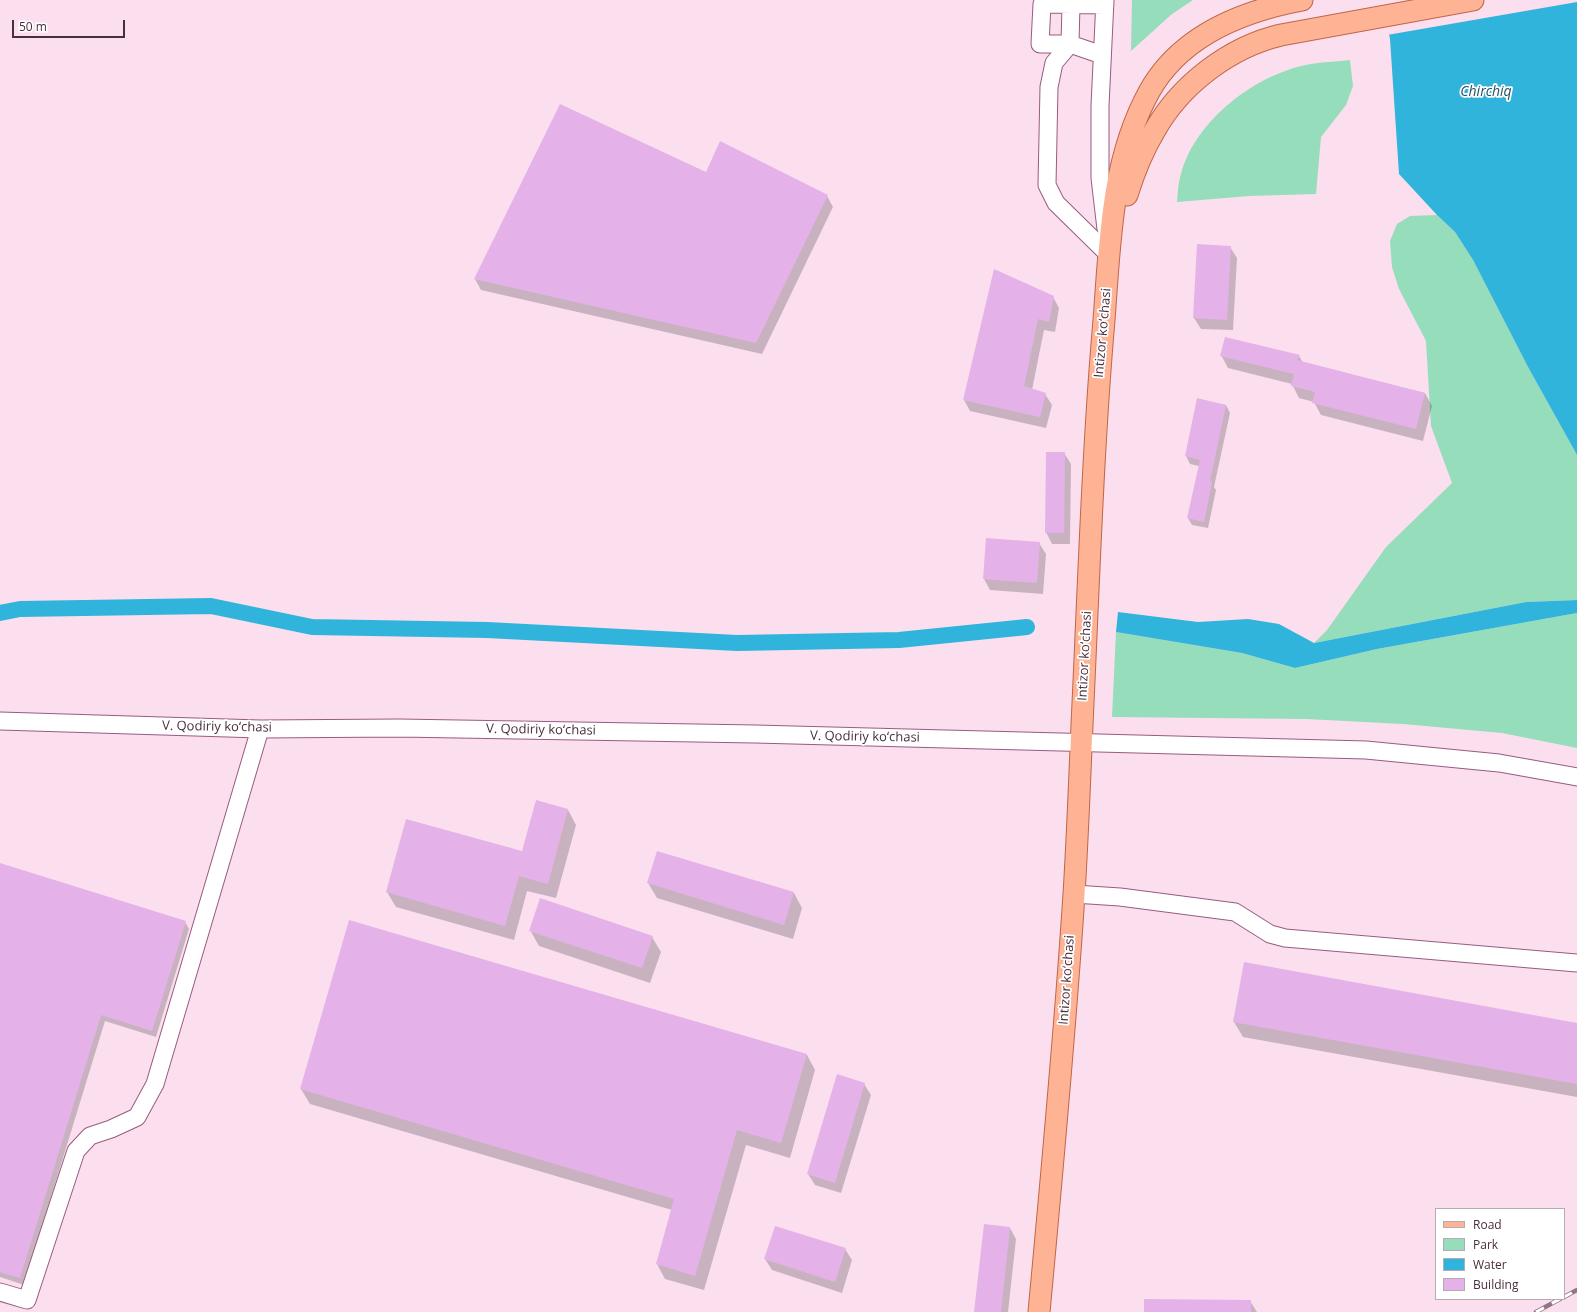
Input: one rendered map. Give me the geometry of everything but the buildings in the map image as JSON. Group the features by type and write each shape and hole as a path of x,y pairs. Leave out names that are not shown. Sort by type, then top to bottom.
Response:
{"main road":[{"path":"1109,255 1116,199 1123,162 1141,108 1159,76 1174,59 1192,44 1233,20 1263,8 1302,0"},
{"path":"1109,255 1125,198 1146,146 1166,113 1187,89 1225,59 1253,44 1281,35 1473,0"},
{"name":"Intizor ko‘chasi","path":"1039,1312 1074,894 1097,405 1109,255"}],"street":[{"path":"1102,55 1070,44 1040,44 1042,4 1105,3"},
{"name":"Intizor ko‘chasi","path":"1105,3 1100,106 1100,178 1109,255"},
{"path":"1071,4 1070,44 1054,63 1049,88 1047,185 1056,203 1109,255"},
{"name":"V. Qodiriy ko‘chasi","path":"0,721 260,729 407,728 1081,741 1366,750 1499,763 1577,777"},
{"path":"0,1292 27,1300 76,1151 90,1136 111,1129 137,1117 155,1084 260,729"},
{"path":"1074,894 1120,897 1235,912 1270,934 1285,938 1577,963"}],"green space":[{"path":"1132,0 1193,0 1172,14 1131,51"},
{"path":"1350,60 1353,86 1346,105 1321,137 1316,194 1249,196 1177,202 1180,177 1188,155 1198,137 1227,105 1244,92 1282,72 1301,66"},
{"path":"1437,215 1455,232 1473,260 1528,367 1577,455 1577,600 1526,602 1314,643 1327,630 1386,547 1452,483 1431,426 1426,341 1399,289 1392,267 1390,241 1397,224 1410,216"},
{"path":"1577,613 1577,748 1502,733 1403,724 1306,719 1112,717 1116,632 1242,653 1295,668 1377,649"}],"water":[{"name":"Chirchiq","path":"1382,0 1577,0 1577,455 1528,367 1473,260 1455,232 1399,174 1390,39"},
{"path":"1577,600 1577,613 1377,649 1295,668 1242,653 1116,632 1118,612 1198,622 1248,619 1279,624 1314,643 1526,602"}],"pier":[{"path":"1380,0 1577,0 1577,2 1387,35"}],"waterway":[{"path":"0,613 20,609 211,606 312,627 487,630 737,643 899,640 1027,627"}],"railway":[{"path":"1565,1296 1577,1290"},
{"path":"1536,1312 1558,1300"}]}
